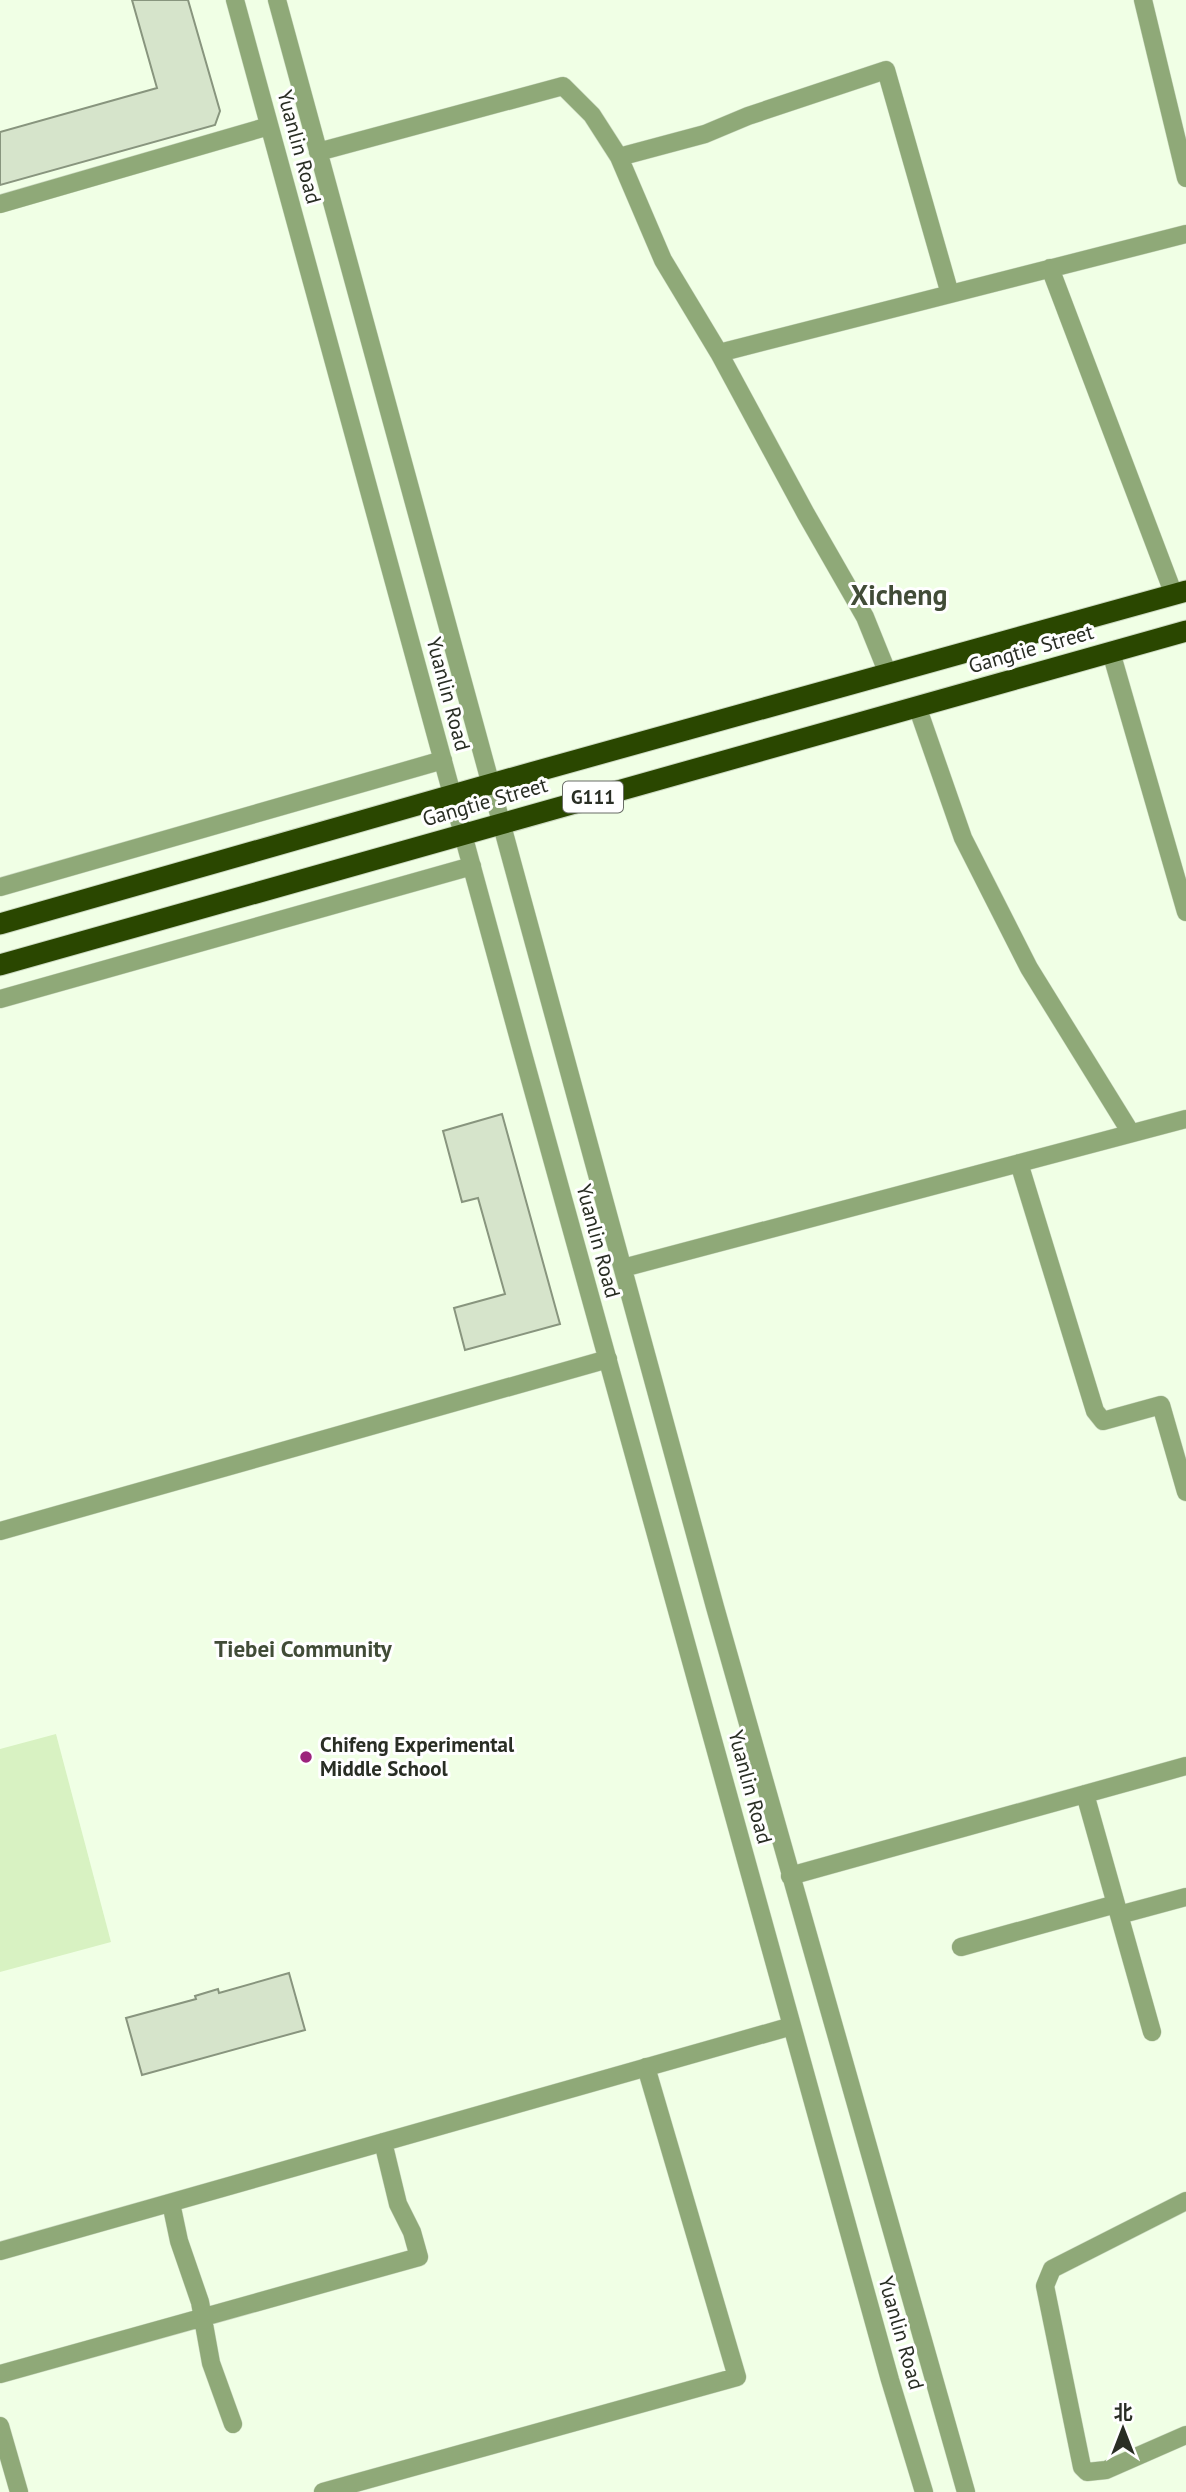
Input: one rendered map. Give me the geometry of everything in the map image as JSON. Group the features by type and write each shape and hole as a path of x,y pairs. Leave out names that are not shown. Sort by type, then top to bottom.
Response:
{"highway":[{"name":"Gangtie Street","path":"0,924 491,784 1180,593"},
{"name":"Gangtie Street","path":"0,965 1186,631"}],"street":[{"name":"Yuanlin Road","path":"235,0 792,2026 890,2380 924,2492"},
{"name":"Yuanlin Road","path":"277,0 790,1876 966,2492"},
{"path":"1143,0 1186,178"},
{"path":"620,158 705,134 748,116 886,70 950,294"},
{"path":"318,152 563,86 592,115 620,158 663,260 762,428 806,514 865,617 888,674"},
{"path":"0,204 269,126"},
{"path":"719,353 1186,234"},
{"path":"1050,268 1180,593"},
{"path":"1111,652 1186,912"},
{"path":"917,706 963,838 1029,968 1130,1133"},
{"path":"0,887 443,760"},
{"path":"0,999 472,866"},
{"path":"623,1268 1186,1119"},
{"path":"1019,1163 1095,1412 1103,1421 1161,1405 1186,1492"},
{"path":"0,1531 608,1359"},
{"path":"790,1876 1186,1766"},
{"path":"1086,1794 1152,2032"},
{"path":"961,1947 1186,1897"},
{"path":"0,2251 792,2026"},
{"path":"323,2492 737,2377 646,2067"},
{"path":"0,2374 419,2257 412,2232 398,2204 387,2168 383,2142"},
{"path":"1186,2201 1052,2269 1045,2286 1082,2466 1087,2472 1106,2470 1186,2435"},
{"path":"171,2203 179,2241 203,2317 211,2363 233,2424"},
{"path":"0,2426 19,2492"}],"green space":[{"path":"56,1734 111,1942 0,1972 0,1749"}],"building":[{"path":"132,0 188,0 220,111 215,125 0,185 0,132 157,88"},
{"path":"502,1114 560,1324 465,1350 454,1308 505,1294 478,1198 462,1202 443,1131"},
{"path":"289,1973 305,2030 142,2075 126,2018 196,1999 195,1996 218,1989 219,1993"}],"place":[{"name":"Chifeng Experimental Middle School","path":"306,1757"}],"district":[{"name":"Xicheng","path":"899,595"},
{"name":"Tiebei Community","path":"303,1649"}]}
